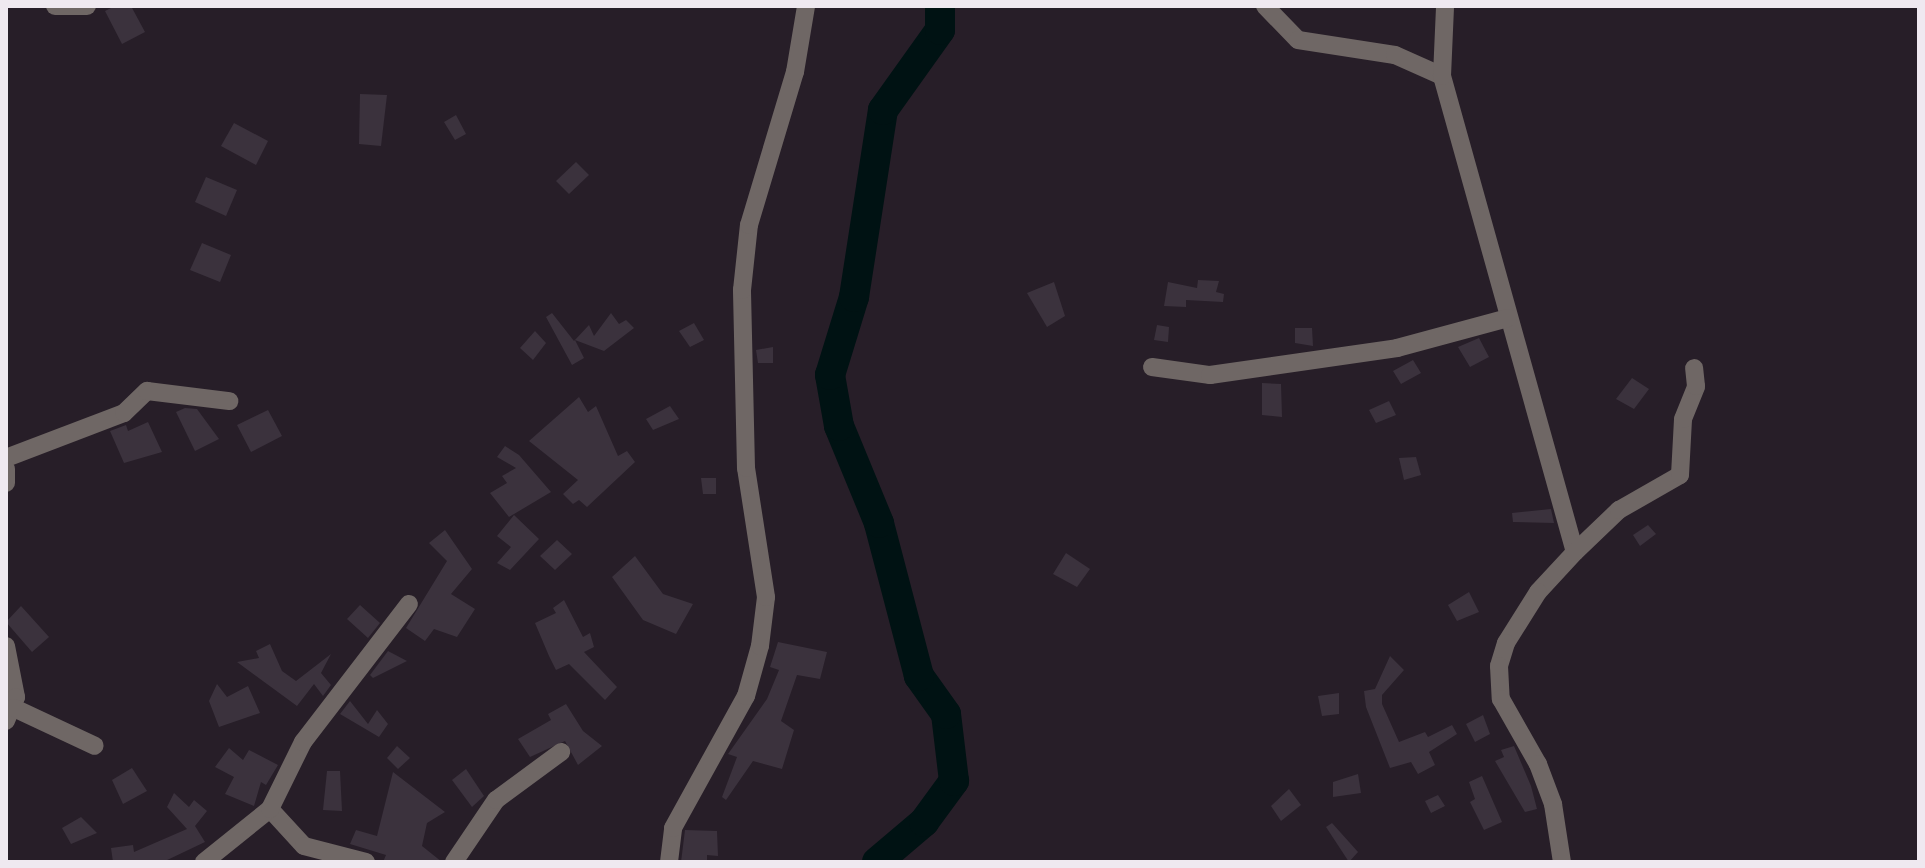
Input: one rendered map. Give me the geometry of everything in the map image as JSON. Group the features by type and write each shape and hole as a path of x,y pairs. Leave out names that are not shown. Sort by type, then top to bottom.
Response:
{"street":[{"path":"55,6 87,6"},
{"path":"669,862 673,828 746,696 760,646 766,597 746,468 742,290 749,225 806,28 806,6"},
{"path":"1265,6 1298,40 1395,55 1442,76"},
{"path":"1445,6 1442,76 1575,552"},
{"path":"1152,367 1210,375 1397,348 1508,318"},
{"path":"1562,862 1553,804 1538,764 1501,699 1499,666 1506,643 1538,592 1575,552 1619,510 1680,475 1683,419 1696,386 1694,368"},
{"path":"6,458 124,413 147,391 229,401"},
{"path":"6,469 6,483"},
{"path":"204,862 270,809 303,742 409,604"},
{"path":"6,646 15,684 10,715 95,746"},
{"path":"454,862 496,800 561,752"},
{"path":"270,809 304,846 326,858 366,862"}],"building":[{"path":"115,6 131,6 145,32 122,44 105,11"},
{"path":"360,94 387,95 381,146 359,144"},
{"path":"456,115 466,134 455,140 444,122"},
{"path":"234,123 268,141 256,165 221,146"},
{"path":"576,162 589,175 569,194 556,181"},
{"path":"206,177 237,190 226,216 195,202"},
{"path":"202,243 231,255 220,282 190,270"},
{"path":"1198,280 1219,281 1216,292 1224,294 1223,302 1186,300 1186,307 1164,306 1168,282 1197,288"},
{"path":"1054,282 1065,316 1047,327 1027,293"},
{"path":"552,313 574,341 589,325 594,336 611,313 619,324 626,320 634,328 604,351 575,340 584,358 572,365 546,317"},
{"path":"694,323 704,340 690,347 679,331"},
{"path":"1157,325 1169,327 1168,342 1154,340"},
{"path":"1295,328 1312,328 1313,346 1295,343"},
{"path":"535,331 546,343 533,360 520,348"},
{"path":"1479,338 1489,357 1470,367 1458,347"},
{"path":"773,347 773,363 758,363 756,350"},
{"path":"1413,360 1421,373 1401,384 1393,371"},
{"path":"1632,378 1649,389 1634,409 1616,399"},
{"path":"1262,383 1281,384 1282,417 1262,415"},
{"path":"579,397 588,412 596,406 618,456 627,451 635,462 587,507 579,500 573,504 563,494 578,480 529,441"},
{"path":"1389,401 1396,415 1376,423 1369,410"},
{"path":"670,406 679,419 653,430 646,419"},
{"path":"185,408 197,409 219,439 195,451 176,412"},
{"path":"268,410 282,436 251,452 237,425"},
{"path":"148,422 162,452 124,463 110,431 126,425 128,431"},
{"path":"505,446 519,455 551,492 509,517 490,493 507,483 502,476 516,468 497,457"},
{"path":"1416,457 1421,475 1404,480 1399,458"},
{"path":"701,478 716,478 716,494 703,494"},
{"path":"1551,509 1554,523 1513,522 1512,513"},
{"path":"514,515 539,539 510,570 497,563 511,547 497,536"},
{"path":"1648,525 1656,534 1640,546 1633,535"},
{"path":"445,530 472,569 451,594 475,609 457,637 434,629 425,641 406,628 447,561 429,543"},
{"path":"557,540 572,554 555,570 540,556"},
{"path":"1066,553 1090,569 1077,587 1053,574"},
{"path":"635,556 663,594 693,604 676,634 643,620 612,577"},
{"path":"1469,592 1479,612 1457,621 1448,605"},
{"path":"564,600 583,637 590,633 594,647 584,652 617,687 605,700 569,664 556,670 535,623 556,613 553,608"},
{"path":"360,605 380,623 368,638 347,619"},
{"path":"21,606 49,637 32,652 6,622"},
{"path":"778,642 827,652 820,679 797,675 781,721 794,730 782,769 753,761 726,800 722,797 737,757 728,754 767,699 779,670 770,667"},
{"path":"270,644 282,671 296,681 331,654 321,673 331,685 323,696 314,684 297,706 237,662 259,658 256,651"},
{"path":"388,651 407,661 373,678 370,675"},
{"path":"1390,656 1404,670 1382,695 1382,704 1399,742 1425,732 1428,737 1452,725 1457,734 1429,752 1435,765 1418,774 1411,762 1390,768 1366,707 1364,691 1375,689"},
{"path":"217,684 227,697 248,686 260,713 219,727 209,701"},
{"path":"1339,693 1339,714 1322,716 1318,696"},
{"path":"350,701 368,724 377,710 388,724 379,737 340,714"},
{"path":"566,704 583,731 602,746 578,765 565,741 530,757 518,739 551,720 548,714"},
{"path":"1483,715 1490,734 1475,742 1466,724"},
{"path":"397,746 410,758 398,769 387,758"},
{"path":"1514,746 1537,809 1525,812 1495,761 1504,757 1501,750"},
{"path":"229,748 243,760 249,750 278,765 266,785 261,782 254,806 225,794 234,777 215,767"},
{"path":"132,768 147,791 123,804 112,780"},
{"path":"466,769 484,796 472,807 452,780"},
{"path":"327,771 340,771 342,811 323,810"},
{"path":"393,772 445,812 427,823 422,846 442,862 383,862 386,855 350,844 356,830 377,836"},
{"path":"1358,774 1361,793 1333,797 1333,782"},
{"path":"1482,776 1502,822 1484,830 1470,802 1475,799 1469,782"},
{"path":"1289,789 1301,805 1281,821 1271,806"},
{"path":"174,793 189,807 194,800 207,811 195,826 205,842 163,862 113,862 111,848 133,845 134,852 187,829 167,807"},
{"path":"1438,795 1445,806 1431,813 1425,801"},
{"path":"81,817 97,833 71,844 62,828"},
{"path":"1332,823 1358,852 1349,862 1326,827"},
{"path":"685,830 717,831 718,856 707,855 707,862 681,862"}],"waterway":[{"path":"877,862 924,822 954,781 946,714 919,676 879,523 839,426 830,375 854,297 883,110 940,30 940,6"}]}
